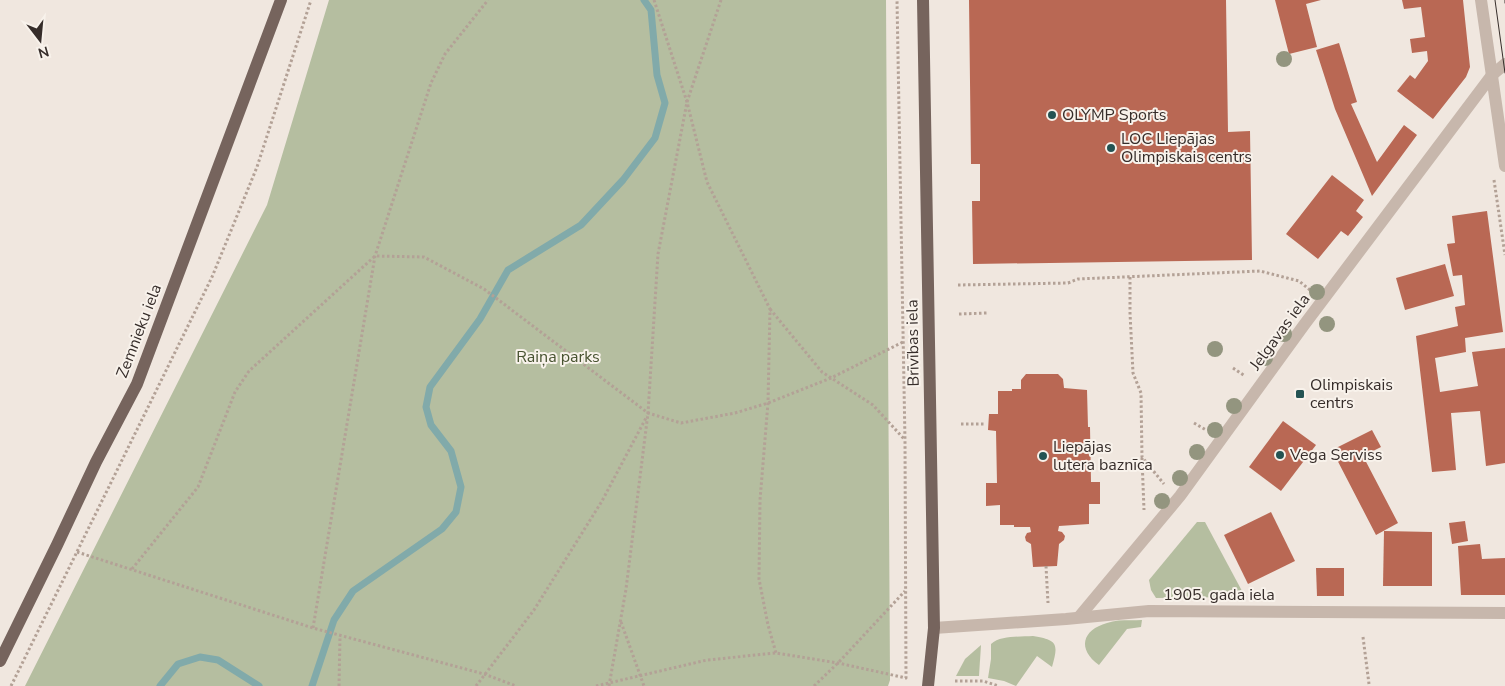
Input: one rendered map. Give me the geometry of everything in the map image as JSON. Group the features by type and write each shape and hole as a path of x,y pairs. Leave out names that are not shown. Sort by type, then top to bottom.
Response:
{"main road":[{"name":"Zemnieku iela","path":"0,661 96,462 137,384 281,0"},
{"name":"Brīvības iela","path":"923,0 934,628 928,686"}],"street":[{"path":"1482,0 1505,166"},
{"name":"Jelgavas iela","path":"1079,617 1180,496 1304,325 1492,75 1505,64"},
{"name":"1905. gada iela","path":"934,628 1149,611 1505,614"}],"path":[{"path":"313,628 375,256 431,83 446,54 488,0"},
{"path":"654,0 687,102 707,182 770,309 822,372 873,405 905,441"},
{"path":"609,684 626,589 648,414 658,254 687,102 721,0"},
{"path":"596,686 707,660 776,652 906,678 905,441 897,0"},
{"path":"132,569 198,487 235,392 249,371 375,256 424,257 484,289 648,414 681,424 735,414 768,403 831,378 903,342"},
{"path":"958,285 1068,283 1078,279 1260,271 1298,281 1311,290"},
{"path":"1130,277 1132,363 1133,373 1141,393 1144,510"},
{"path":"770,309 768,403 760,500 759,579 768,625 776,652"},
{"path":"959,314 987,313"},
{"path":"1233,368 1246,377"},
{"path":"476,686 534,610 602,501 648,414"},
{"path":"1194,423 1206,430"},
{"path":"961,424 985,424"},
{"path":"1142,457 1164,484"},
{"path":"57,545 319,630 484,674 516,686"},
{"path":"1046,566 1048,603"},
{"path":"814,686 838,663 905,590"},
{"path":"620,621 644,686"},
{"path":"338,635 339,686"},
{"path":"1363,637 1369,684"},
{"path":"955,680 983,681 999,686"}],"green space":[{"name":"Raiņa parks","path":"329,0 886,0 890,680 888,686 25,686 267,205"},
{"path":"1197,522 1205,522 1242,591 1235,597 1156,598 1151,590 1149,580"},
{"path":"1142,620 1141,627 1127,629 1099,665 1087,653 1085,641 1092,630 1116,621"},
{"path":"1033,636 1047,639 1054,644 1055,653 1052,667 1037,656 1016,686 1004,681 988,678 991,644 1005,638"},
{"path":"981,645 979,676 956,676 965,659"}],"building":[{"name":"LOC Liepājas Olimpiskais centrs","path":"969,0 1226,0 1228,132 1250,131 1252,260 973,264 972,201 980,201 980,164 971,164"},
{"path":"1275,0 1321,0 1306,4 1317,47 1289,54"},
{"path":"1402,0 1463,0 1470,67 1466,77 1433,119 1397,91 1410,75 1415,79 1428,61 1427,51 1412,53 1410,39 1425,37 1421,7 1404,9"},
{"path":"1339,43 1357,102 1351,104 1377,162 1404,125 1417,135 1372,196 1335,109 1316,50"},
{"path":"1332,175 1364,200 1356,211 1363,217 1348,236 1341,231 1318,259 1286,234"},
{"path":"1487,211 1503,332 1465,338 1466,352 1435,358 1440,392 1478,386 1472,352 1505,348 1505,463 1486,466 1480,411 1451,413 1456,470 1432,472 1416,336 1458,326 1455,307 1465,305 1462,275 1453,276 1447,244 1455,243 1452,216"},
{"path":"1445,264 1454,296 1405,310 1396,278"},
{"name":"Liepājas lutera baznīca","path":"1026,374 1058,374 1063,379 1064,388 1087,390 1091,482 1100,482 1100,504 1089,504 1089,524 1059,526 1058,531 1062,532 1065,536 1064,540 1059,544 1057,566 1033,567 1031,544 1026,541 1025,537 1027,533 1031,532 1030,527 1000,525 1000,505 986,506 986,483 997,483 996,431 988,430 989,414 998,414 998,391 1021,389 1021,380"},
{"path":"1283,421 1316,445 1281,491 1249,467"},
{"path":"1372,430 1381,447 1363,456 1398,523 1376,535 1332,450"},
{"path":"1271,512 1295,561 1248,584 1224,535"},
{"path":"1465,521 1468,541 1452,544 1449,523"},
{"path":"1384,531 1432,532 1432,586 1383,586"},
{"path":"1480,544 1482,559 1505,558 1505,595 1461,595 1458,546"},
{"path":"1316,568 1344,568 1344,596 1317,596"}],"waterway":[{"path":"312,686 334,620 353,591 442,529 456,512 461,487 451,451 431,425 426,407 430,387 480,319 508,270 581,225 623,180 655,138 665,103 657,75 651,10 644,0"},
{"path":"160,686 178,664 200,657 218,660 259,686"}],"tram line":[{"path":"1495,0 1505,73"}],"place":[{"name":"OLYMP Sports","path":"1052,115"},
{"name":"LOC Liepājas Olimpiskais centrs","path":"1111,148"},
{"name":"Olimpiskais centrs","path":"1300,394"},
{"name":"Vega Serviss","path":"1280,455"},
{"name":"Liepājas lutera baznīca","path":"1043,456"}]}
